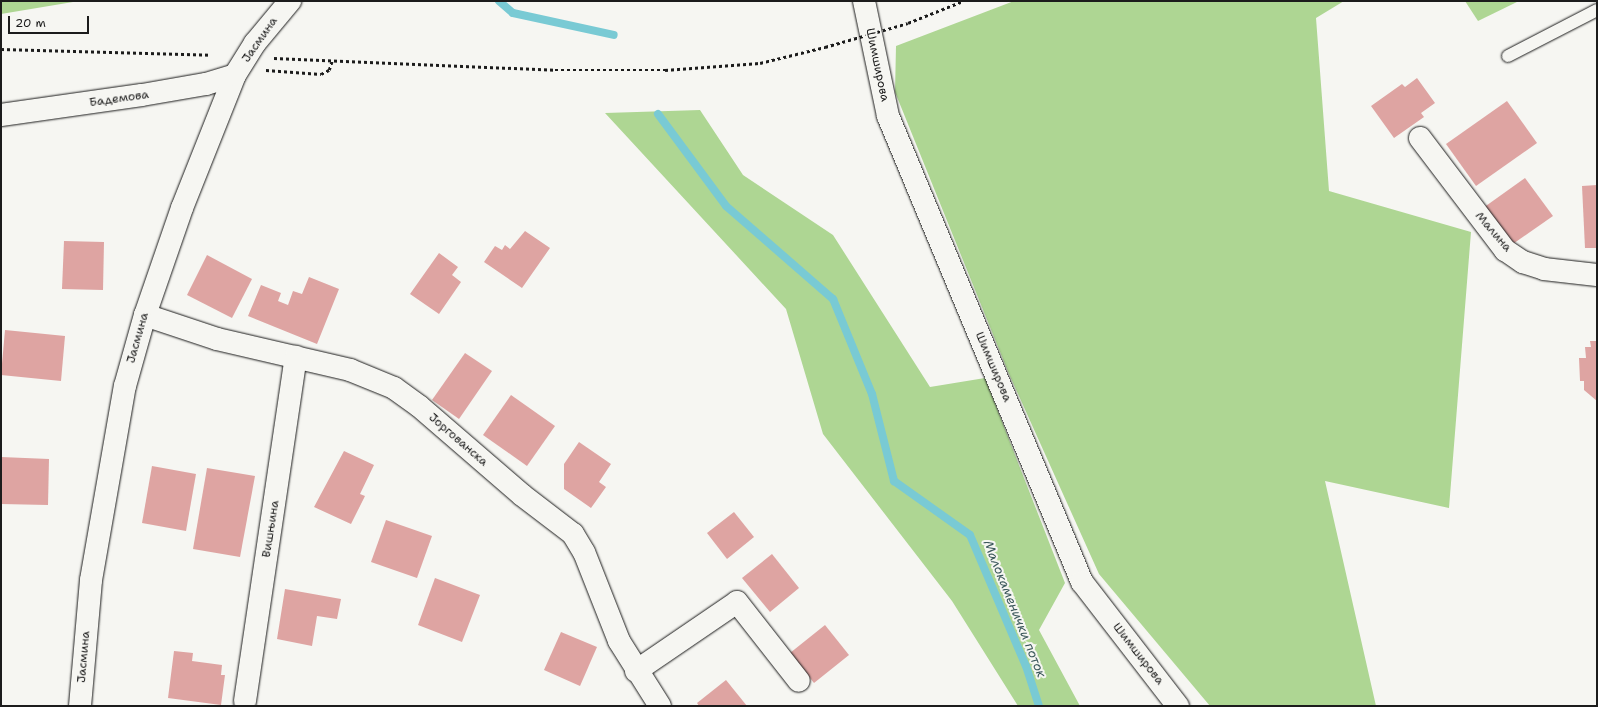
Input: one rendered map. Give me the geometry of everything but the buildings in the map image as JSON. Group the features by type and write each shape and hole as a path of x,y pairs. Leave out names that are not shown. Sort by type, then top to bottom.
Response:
{"street":[{"name":"Јасмина","path":"80,706 91,580 125,386 145,315 182,208 241,67 290,1"},
{"name":"Шимширова","path":"864,1 888,116 1082,582 1178,706"},
{"name":"Бадемова","path":"1,115 150,94 206,84 241,67"},
{"name":"Малина","path":"1420,138 1505,250 1523,262 1544,269 1597,275"},
{"name":"Јоргованска","path":"145,315 217,339 350,370 394,388 522,495 562,523 584,552 610,620 636,671 660,706"},
{"name":"Вишњина","path":"245,701 296,357"},
{"path":"636,671 737,602 799,681"}],"lane":[{"path":"1508,56 1597,10"}],"path":[{"path":"241,67 332,61 555,70 665,70 760,63 825,47 908,23 963,1"},
{"path":"1,49 321,74 329,70 332,61"}],"green space":[{"path":"1,1 79,1 1,14"},
{"path":"1014,1 1344,1 1316,18 1329,191 1471,232 1449,508 1325,481 1376,706 1210,706 1099,574 1009,374 895,92 896,46"},
{"path":"1465,1 1519,1 1478,21"},
{"path":"700,110 743,175 833,235 930,387 985,378 1065,583 1039,630 1080,706 1018,706 952,601 823,434 786,309 605,113"}],"waterway":[{"name":"Малокаменички поток","path":"499,1 513,13 614,35"},
{"name":"Малокаменички поток","path":"658,114 726,206 833,299 872,394 894,481 970,535 1026,666 1039,706"}]}
